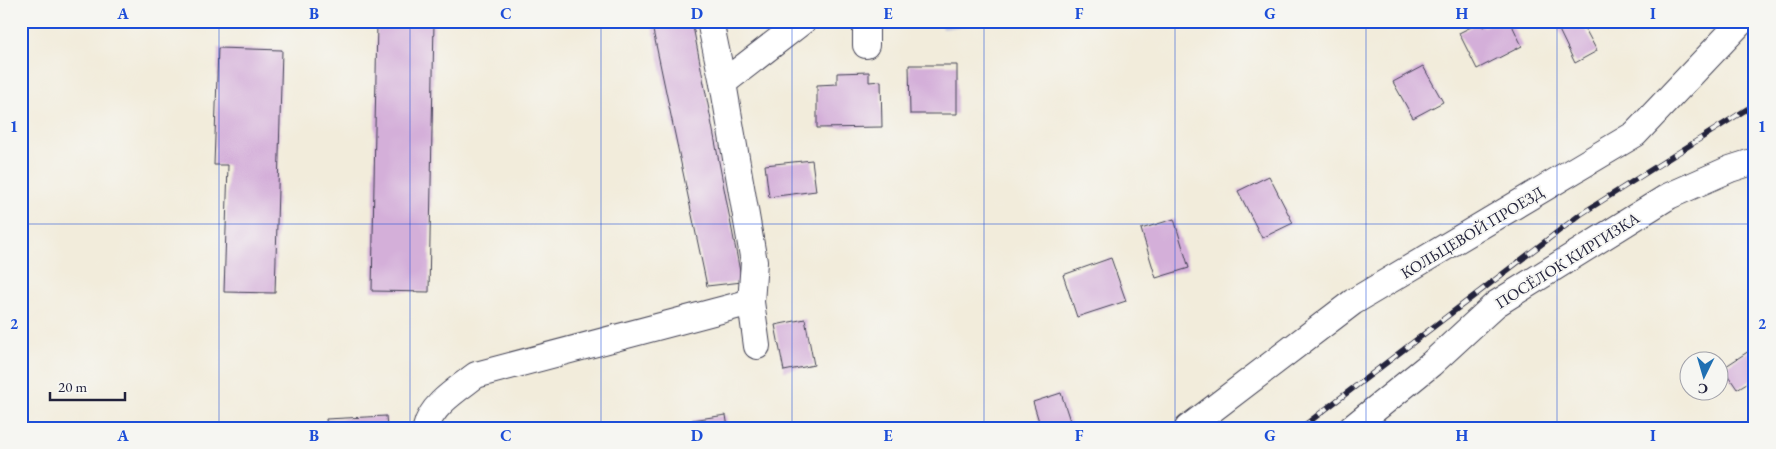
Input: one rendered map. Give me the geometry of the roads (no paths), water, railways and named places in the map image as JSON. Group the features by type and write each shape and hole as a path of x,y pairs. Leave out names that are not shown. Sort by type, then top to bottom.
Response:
{"street":[{"path":"710,21 723,83 754,262 751,302 757,346"},
{"path":"723,83 803,21"},
{"name":"КОЛЬЦЕВОЙ ПРОЕЗД","path":"1188,428 1353,302 1636,134 1742,21"},
{"name":"ПОСЁЛОК КИРГИЗКА","path":"1352,428 1431,364 1496,304 1669,196 1730,169 1755,161"},
{"path":"426,428 428,419 446,398 476,375 751,302"}],"railway":[{"path":"1301,428 1581,214 1755,104"}]}
